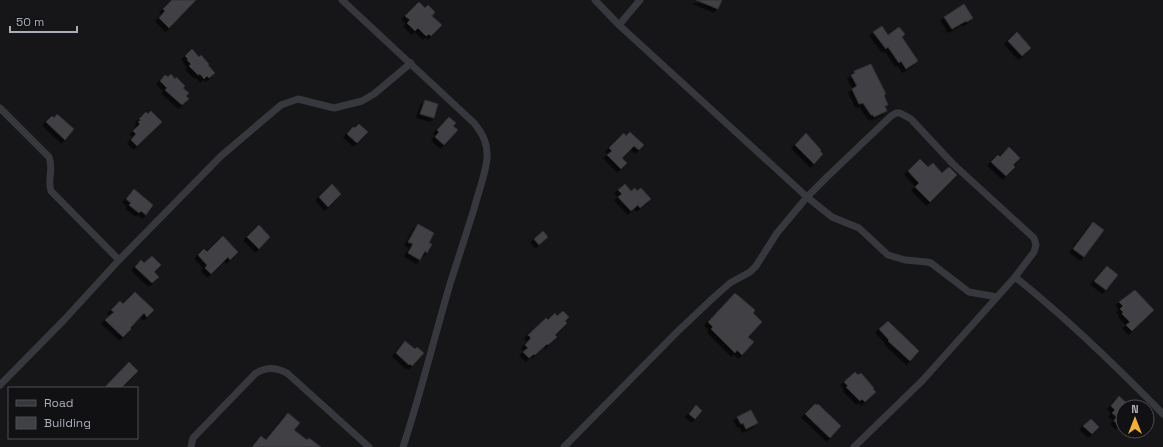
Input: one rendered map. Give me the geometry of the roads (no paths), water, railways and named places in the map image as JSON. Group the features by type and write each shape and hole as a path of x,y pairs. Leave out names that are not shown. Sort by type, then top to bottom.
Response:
{"street":[{"path":"342,0 474,123 482,132 485,140 487,159 479,191 436,330 403,447"},
{"path":"595,0 619,25 807,197 832,217 859,228 888,255 905,260 927,262 936,266 969,292 997,297"},
{"path":"619,25 640,0"},
{"path":"0,385 221,156 281,105 298,99 334,108 362,101 374,94 411,63"},
{"path":"0,108 49,157 52,163 49,185 51,191 119,260"},
{"path":"564,447 676,332 730,283 750,272 756,266 777,233 807,197 891,116 896,113 900,113 911,119 954,164 1034,238 1036,245 1034,252 1015,278 922,381 854,447"},
{"path":"1015,278 1051,306 1094,345 1163,414"},
{"path":"191,447 193,438 256,373 263,369 271,368 279,369 287,373 369,447"}]}
